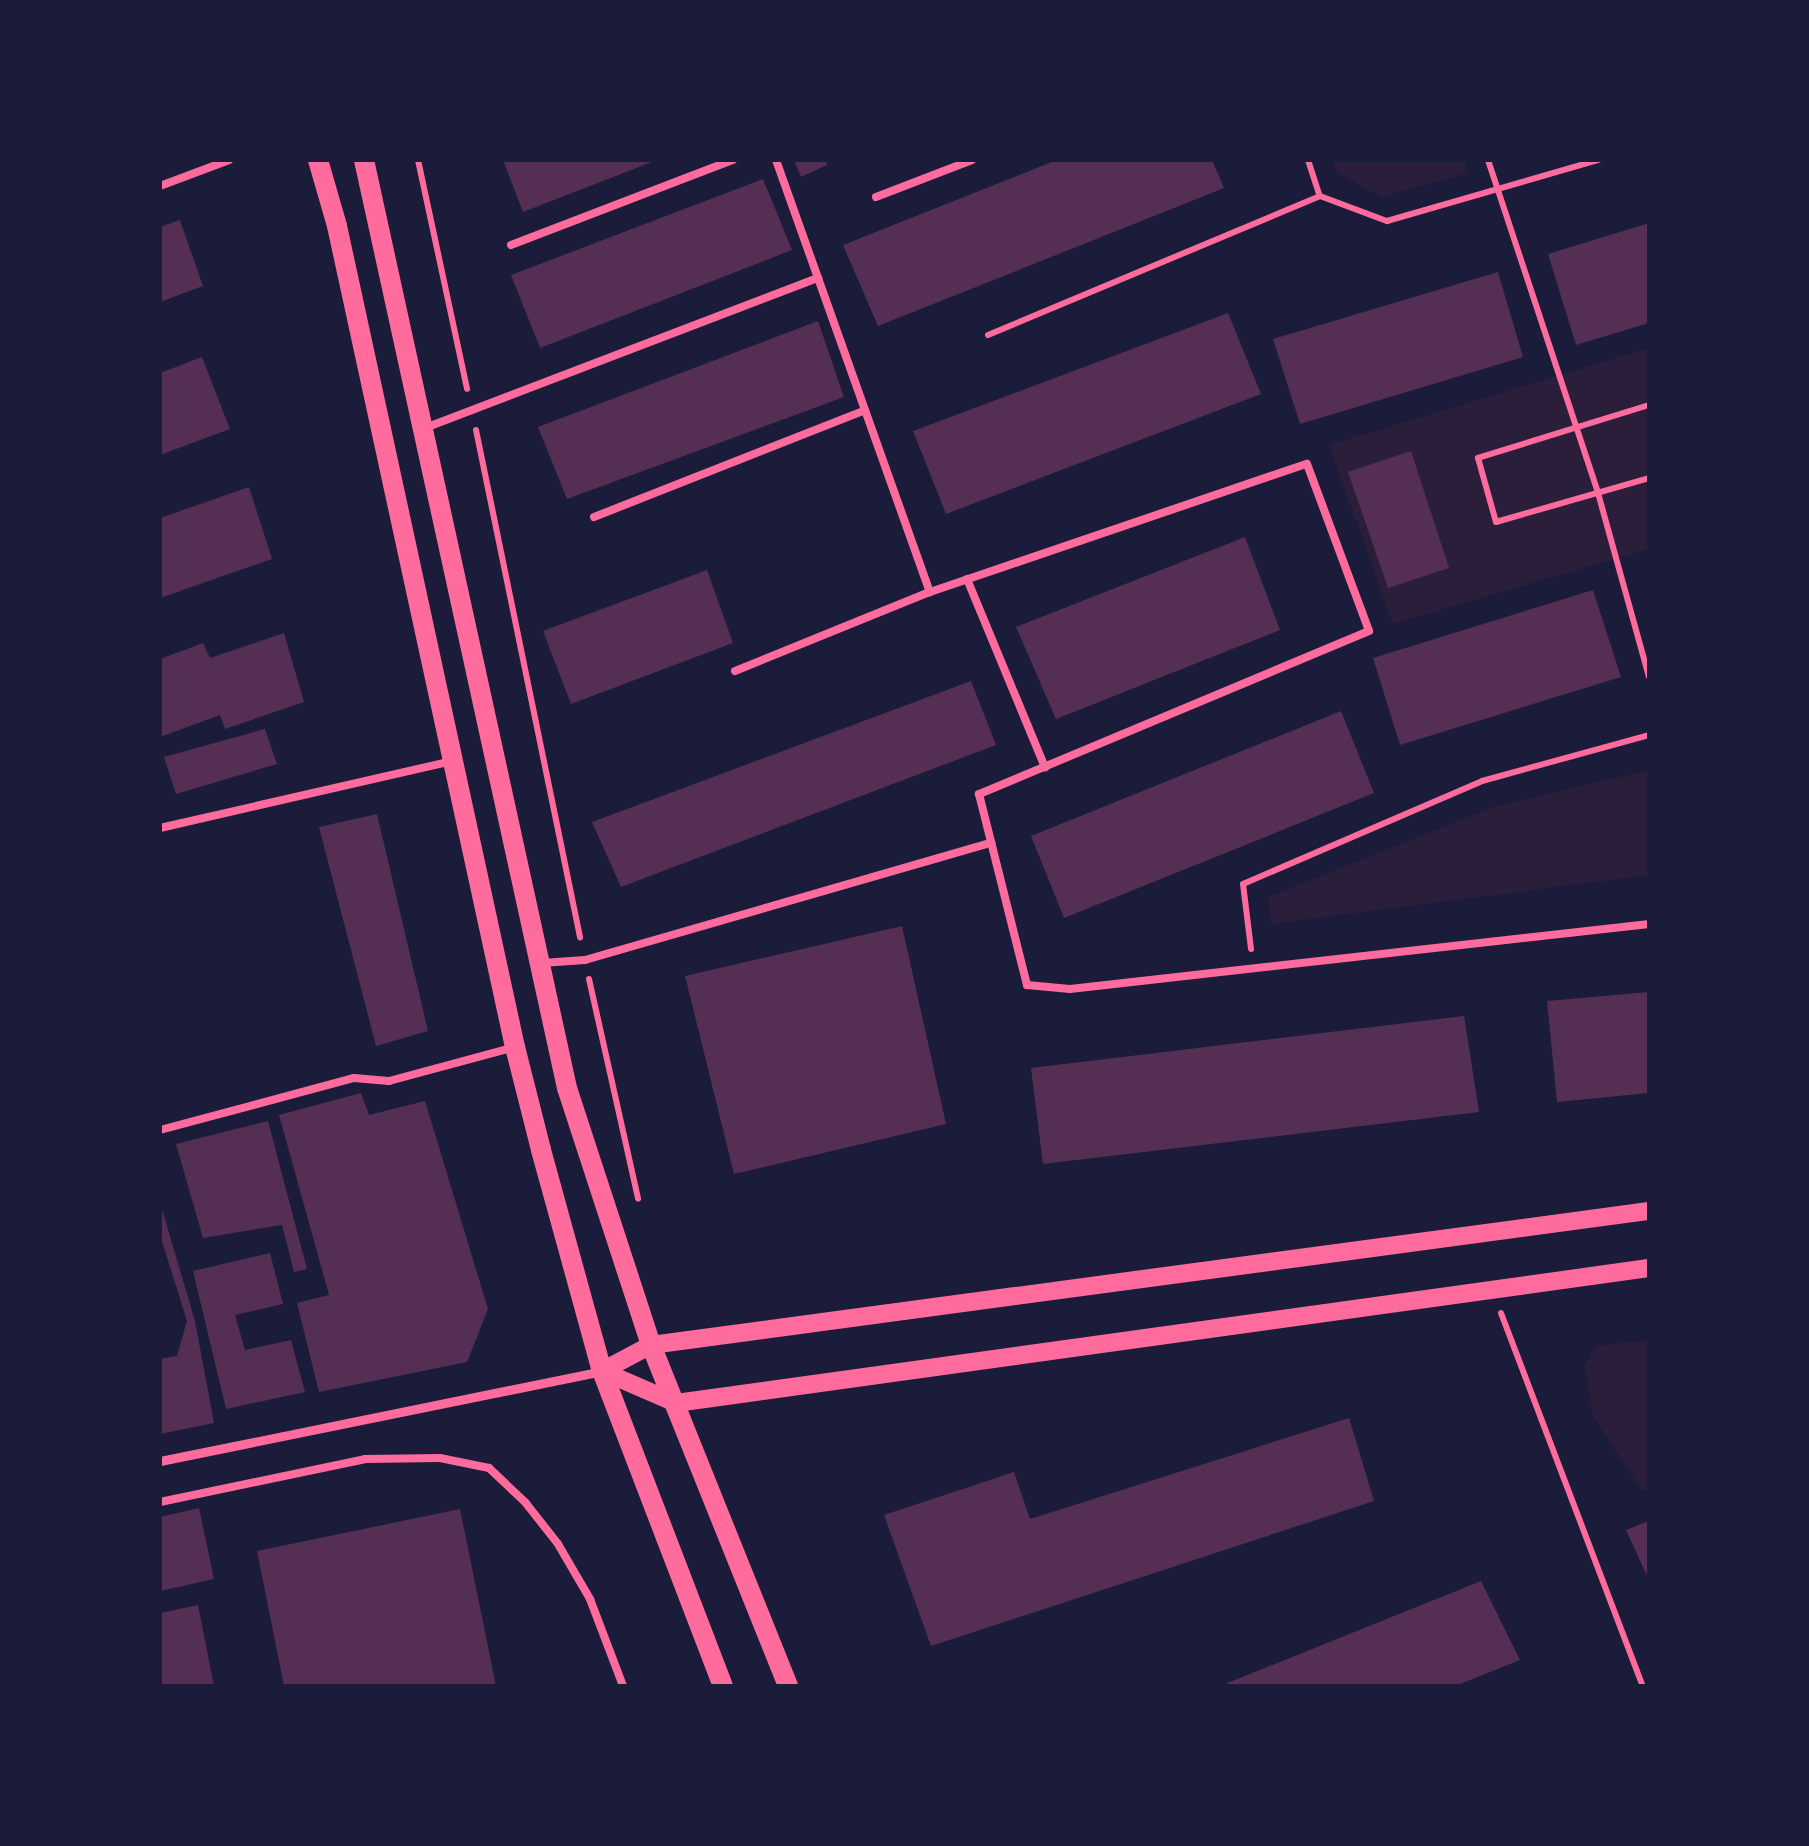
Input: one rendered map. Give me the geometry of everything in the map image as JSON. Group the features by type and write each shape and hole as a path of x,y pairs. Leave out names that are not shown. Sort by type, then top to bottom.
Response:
{"main road":[{"path":"318,160 337,226 514,1047 602,1372 723,1686"},
{"path":"364,160 567,1088 651,1344 788,1686"}],"street":[{"path":"160,1461 602,1372 651,1344 1649,1211"},
{"path":"602,1372 676,1403 1649,1268"}],"lane":[{"path":"160,186 228,160"},
{"path":"511,245 733,160"},
{"path":"776,160 930,592"},
{"path":"876,197 972,160"},
{"path":"423,428 818,278"},
{"path":"594,516 866,410"},
{"path":"735,670 930,592 1307,464 1369,631 979,794 1027,985 1070,988 1649,924"},
{"path":"967,580 1045,767"},
{"path":"160,828 454,760"},
{"path":"540,964 585,960 991,842"},
{"path":"160,1130 354,1078 389,1081 514,1047"},
{"path":"160,1502 364,1459 440,1458 489,1468 525,1502 558,1544 590,1599 623,1686"}],"path":[{"path":"418,160 638,1199"},
{"path":"1308,160 1320,196"},
{"path":"1488,160 1598,492 1649,676"},
{"path":"988,335 1320,196 1387,221 1599,160"},
{"path":"1649,405 1478,458 1496,522 1649,478"},
{"path":"1253,968 1243,884 1482,781 1649,735"},
{"path":"1492,1290 1643,1686"}],"shaded area":[{"path":"1332,160 1464,160 1468,173 1382,197 1336,172"},
{"path":"1649,348 1649,549 1393,624 1329,445"},
{"path":"1649,770 1649,875 1271,924 1268,897 1496,806"},
{"path":"1649,1340 1649,1489 1642,1491 1593,1416 1585,1367 1595,1346"}],"building":[{"path":"503,160 657,160 523,212"},
{"path":"794,160 825,160 827,165 801,177"},
{"path":"1057,160 1212,160 1224,188 878,326 843,245"},
{"path":"763,179 792,250 540,348 511,275"},
{"path":"180,220 203,286 160,302 160,227"},
{"path":"1649,223 1649,323 1576,345 1548,254"},
{"path":"1498,272 1523,357 1300,424 1273,339"},
{"path":"1228,313 1261,394 946,514 913,431"},
{"path":"818,321 844,397 567,499 538,427"},
{"path":"202,357 230,429 160,455 160,373"},
{"path":"1411,451 1449,568 1388,588 1348,472"},
{"path":"249,487 272,559 160,598 160,518"},
{"path":"1245,537 1280,630 1056,719 1016,627"},
{"path":"707,570 733,643 571,704 543,631"},
{"path":"1593,590 1621,677 1400,745 1373,658"},
{"path":"284,633 304,702 225,729 220,715 160,737 160,659 203,643 210,658"},
{"path":"971,681 996,745 621,887 592,822"},
{"path":"1341,711 1374,793 1064,918 1031,836"},
{"path":"265,729 277,764 176,794 164,757"},
{"path":"377,814 428,1031 376,1046 319,827"},
{"path":"902,926 946,1124 734,1174 685,976"},
{"path":"1649,992 1649,1093 1557,1102 1547,1001"},
{"path":"1464,1016 1479,1112 1043,1164 1031,1068"},
{"path":"361,1093 369,1115 425,1101 488,1309 467,1362 319,1392 297,1303 329,1295 279,1115"},
{"path":"268,1121 307,1269 294,1272 282,1225 203,1238 176,1144"},
{"path":"161,1206 195,1321 214,1423 160,1434 160,1359 177,1356 187,1321 160,1235"},
{"path":"270,1253 283,1304 235,1315 245,1350 291,1340 305,1392 226,1409 193,1271"},
{"path":"1349,1418 1374,1501 931,1646 884,1515 1014,1472 1030,1519"},
{"path":"199,1508 214,1579 160,1591 160,1517"},
{"path":"460,1509 496,1686 284,1686 257,1551"},
{"path":"1649,1521 1649,1580 1626,1530"},
{"path":"1481,1581 1520,1660 1455,1686 1220,1686"},
{"path":"198,1605 214,1686 160,1686 160,1613"}]}
